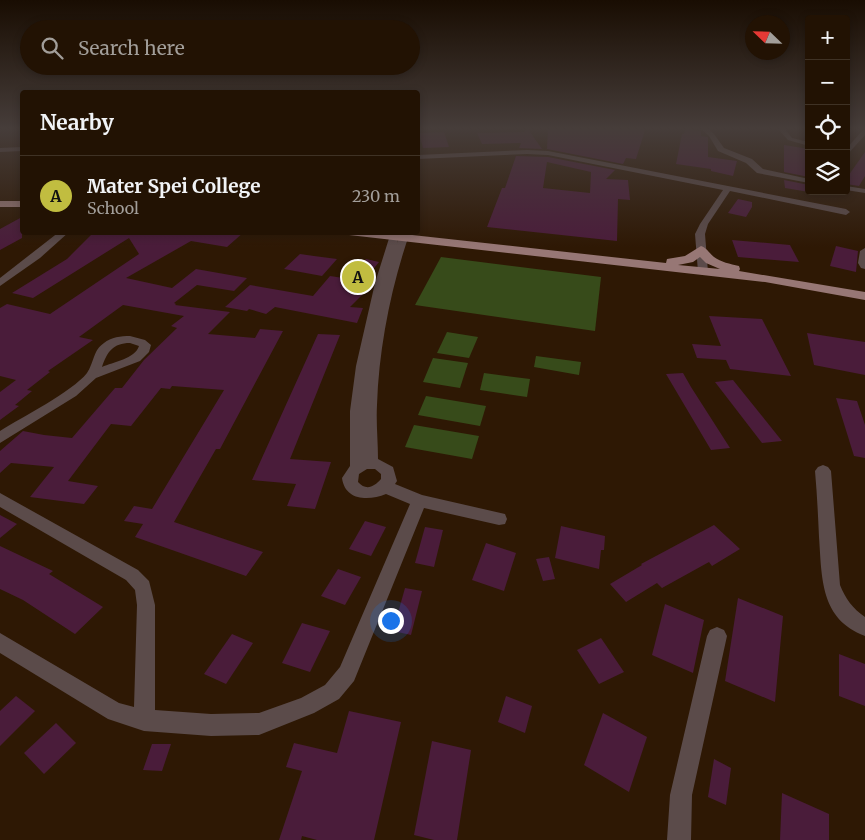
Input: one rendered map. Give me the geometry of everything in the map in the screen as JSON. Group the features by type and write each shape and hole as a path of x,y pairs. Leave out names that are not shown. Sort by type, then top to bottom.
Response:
{"main road":[{"path":"0,204 20,204"},
{"path":"0,210 20,210"},
{"path":"420,231 431,236"},
{"path":"401,235 431,236 671,262 702,269 734,269 865,289"},
{"path":"401,235 702,269 865,296"},
{"path":"671,262 689,259 701,250 712,261 734,269"}],"street":[{"path":"626,168 728,188 753,181 805,180"},
{"path":"750,168 753,181"},
{"path":"753,181 846,212"},
{"path":"702,269 700,234 704,224 728,188"},
{"path":"850,189 865,191"},
{"path":"0,283 62,235"},
{"path":"364,465 357,412 362,366 380,283 401,235"},
{"path":"865,251 865,266"},
{"path":"0,438 71,393 92,375"},
{"path":"378,464 388,471 389,482 386,486 371,494 355,490 349,483 349,478 364,465 378,464"},
{"path":"823,471 831,585 843,608 852,620 865,627"},
{"path":"386,486 419,501 499,519"},
{"path":"0,499 132,575 143,587 147,642 144,720"},
{"path":"0,642 115,712 144,720 211,725 259,724 307,706 332,692 347,674 419,501"},
{"path":"679,840 681,795 717,636"}],"green space":[{"path":"441,257 601,277 595,331 415,305"},
{"path":"447,332 478,337 469,358 437,353"},
{"path":"536,356 581,362 579,375 534,367"},
{"path":"433,358 468,363 460,388 423,382"},
{"path":"484,373 530,379 527,397 480,390"},
{"path":"426,396 486,406 480,426 418,415"},
{"path":"414,425 479,436 472,459 405,447"}],"building":[{"path":"512,168 546,168 543,188 590,193 591,172 574,168 606,168 615,170 606,179 628,180 630,200 618,199 617,241 487,227 502,188 505,188"},
{"path":"705,168 735,168 733,176 711,171 711,169"},
{"path":"784,168 805,168 805,176 784,172"},
{"path":"854,168 865,168 865,176 859,186 850,185 850,173"},
{"path":"784,180 805,184 805,191 785,188"},
{"path":"738,199 752,202 752,207 746,217 728,213"},
{"path":"20,218 20,235 22,235 22,238 0,250 0,229"},
{"path":"91,235 241,235 227,247 191,241 126,278 172,288 196,269 247,278 234,291 197,285 174,303 175,305 230,312 208,334 255,338 260,329 283,331 220,449 216,449 174,522 263,552 246,576 135,537 143,524 124,521 134,506 152,509 224,390 172,386 170,389 161,388 131,426 111,424 68,481 98,486 84,504 30,497 54,467 11,463 0,473 0,451 23,431 72,438 115,388 122,388 144,360 177,328 171,326 184,316 123,305 79,337 93,340 48,371 50,372 27,390 32,391 15,405 19,406 0,420 0,392 16,380 0,376 0,308 7,304 50,314 139,254 129,238 33,298 12,293 67,259"},
{"path":"732,240 790,245 799,262 738,257"},
{"path":"836,246 858,251 856,272 830,266"},
{"path":"300,254 337,259 322,276 284,269"},
{"path":"366,259 379,262 358,288 367,290 350,307 363,308 357,323 275,307 266,314 249,309 247,311 225,307 250,285 313,296 330,276 350,279"},
{"path":"709,316 762,319 791,376 730,369 726,360 697,358 692,344 721,346"},
{"path":"807,333 865,342 865,375 814,365"},
{"path":"318,334 340,335 290,459 331,462 315,509 287,506 296,484 252,480"},
{"path":"683,373 730,448 711,450 666,374"},
{"path":"733,380 782,441 762,443 715,382"},
{"path":"836,398 857,401 865,425 865,458 854,456"},
{"path":"0,515 17,524 0,538"},
{"path":"365,521 386,527 371,556 349,549"},
{"path":"714,525 740,549 712,566 709,562 662,588 657,583 626,602 610,584 641,564"},
{"path":"561,526 605,536 604,550 601,550 599,569 555,558"},
{"path":"425,527 443,530 434,567 415,563"},
{"path":"486,543 516,553 504,591 472,580"},
{"path":"0,546 53,571 49,574 103,607 75,634 23,600 0,589"},
{"path":"549,557 555,579 543,581 536,559"},
{"path":"338,569 361,577 345,605 321,596"},
{"path":"405,588 422,591 411,635 393,631"},
{"path":"738,598 783,616 775,702 725,681"},
{"path":"665,604 704,620 693,673 652,655"},
{"path":"302,623 330,631 310,672 282,663"},
{"path":"232,634 253,643 226,684 204,674"},
{"path":"601,638 624,672 599,684 577,650"},
{"path":"839,654 865,664 865,706 839,696"},
{"path":"16,696 35,711 0,746 0,711"},
{"path":"506,696 532,706 525,733 498,722"},
{"path":"349,711 401,722 374,840 317,840 302,836 301,840 279,840 302,771 286,767 294,743 337,753"},
{"path":"603,713 647,737 629,792 584,765"},
{"path":"56,723 76,743 44,774 24,753"},
{"path":"432,741 471,750 457,840 434,840 414,835"},
{"path":"152,744 171,744 162,771 143,770"},
{"path":"714,759 731,768 726,805 708,797"},
{"path":"782,793 829,814 829,840 780,840"}],"place":[{"name":"Mater Spei College","path":"358,277"}]}
